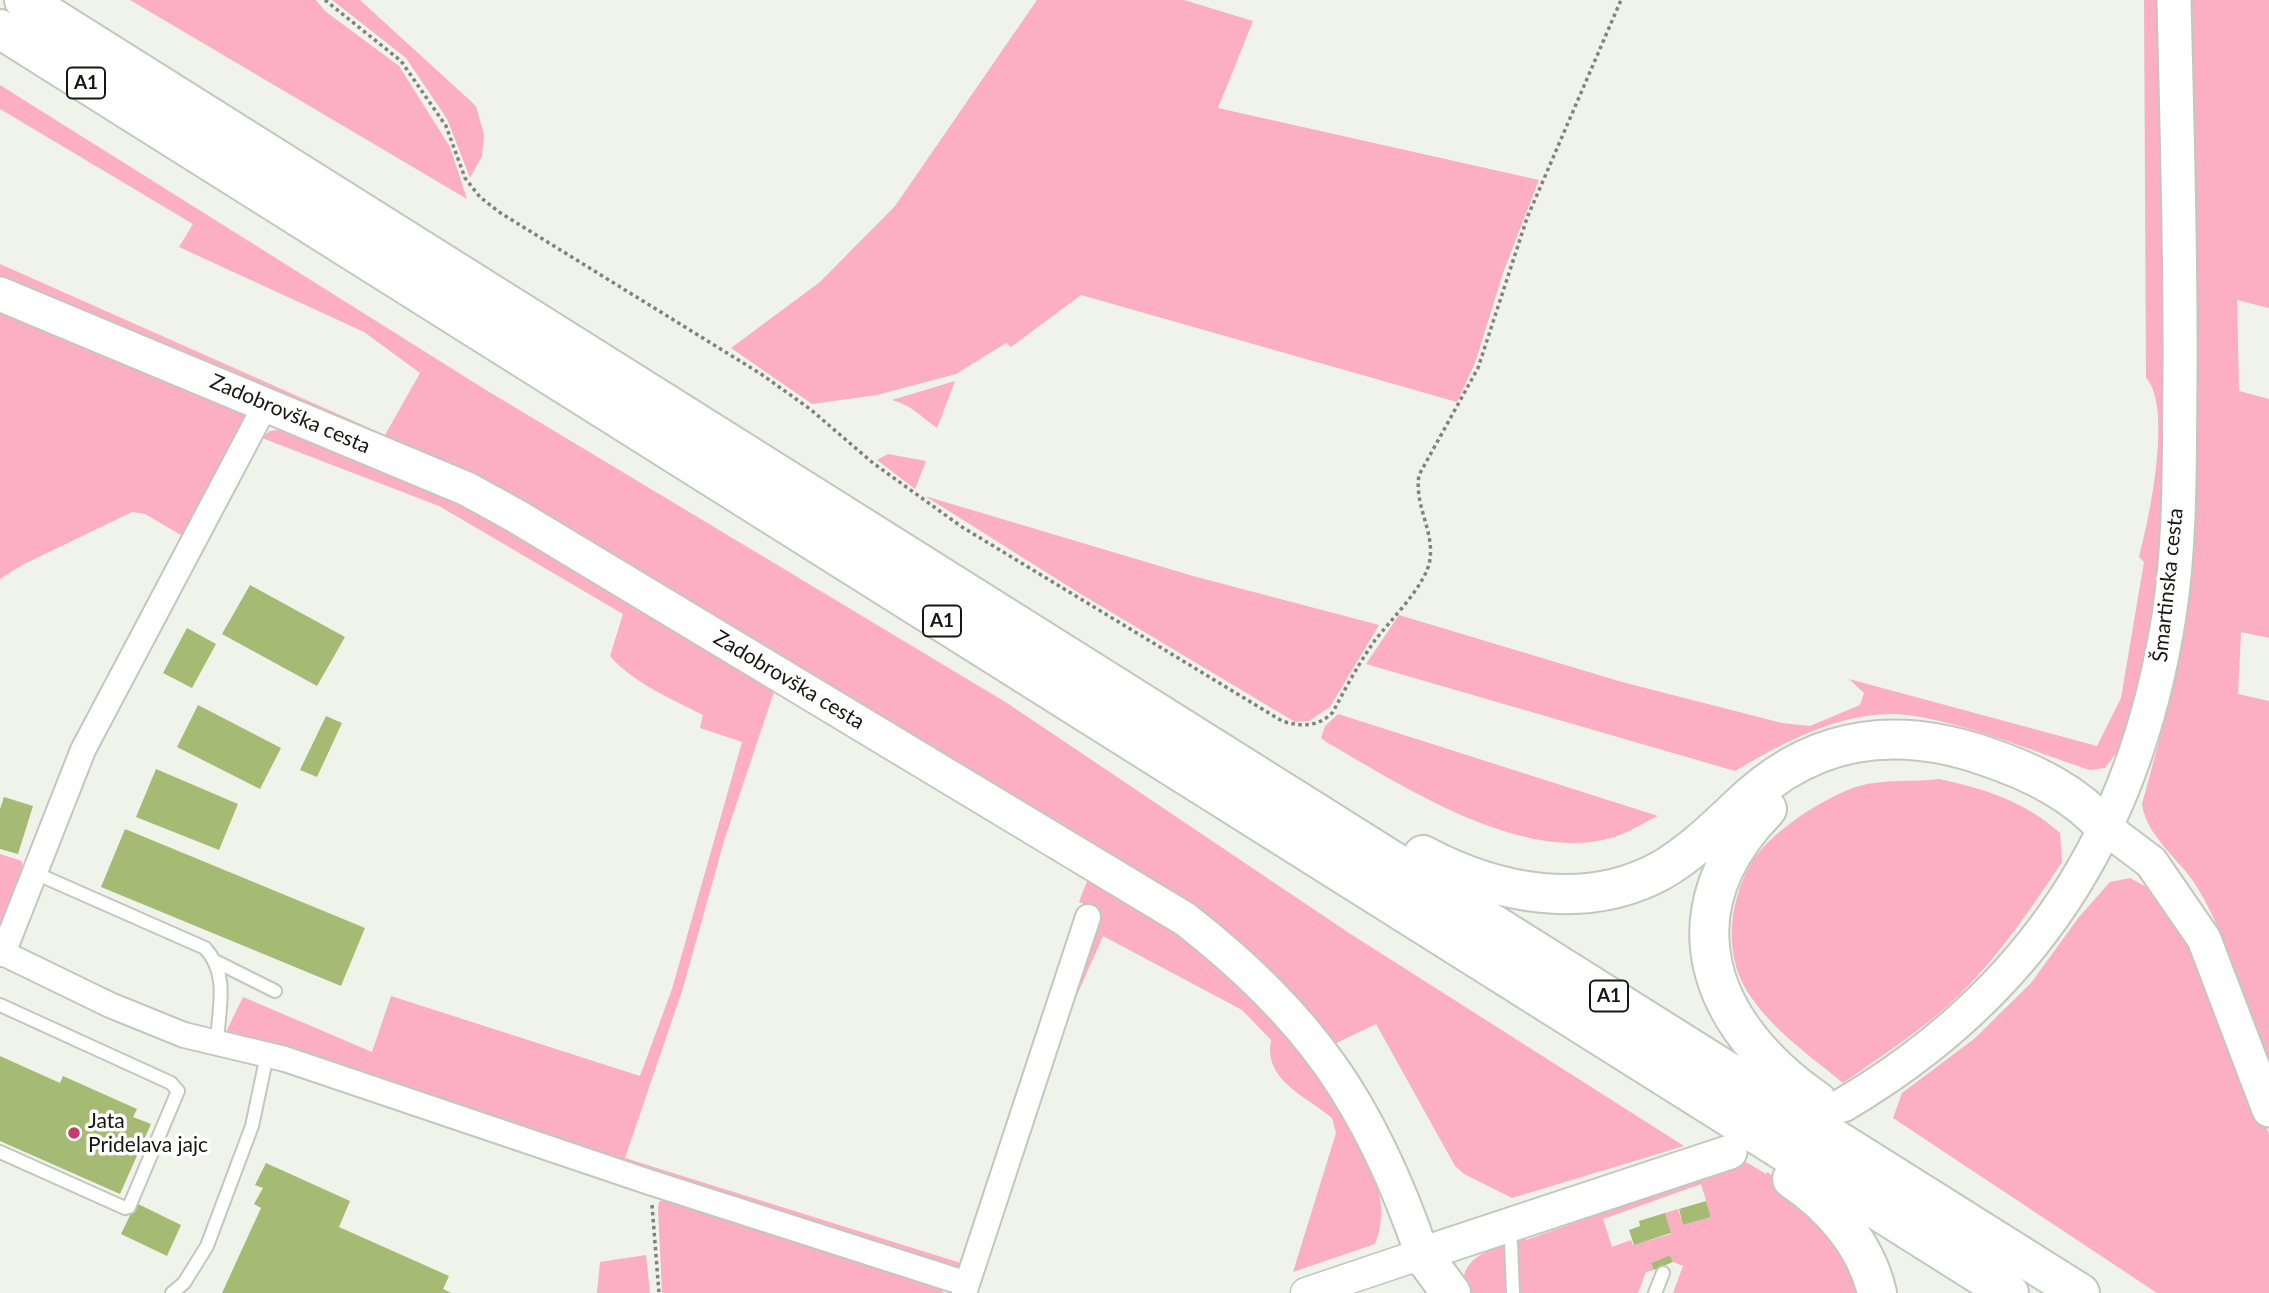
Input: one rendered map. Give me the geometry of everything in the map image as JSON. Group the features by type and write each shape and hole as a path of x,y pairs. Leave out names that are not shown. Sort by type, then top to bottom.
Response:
{"highway":[{"name":"A1","path":"23,0 2081,1293"},
{"name":"A1","path":"0,29 2009,1293"},
{"path":"1290,795 1357,816 1464,875 1512,889 1556,894 1597,893 1638,881 1661,870 1703,841 1776,776 1818,753 1869,740 1913,738 1999,761 2072,796 2107,829"},
{"path":"1929,1197 1909,1167 1777,1070 1760,1053 1731,1014 1714,975 1708,934 1715,890 1723,869 1748,829 1786,794 1824,773 1872,760 1908,759 1962,770 2021,793 2075,819 2107,829"},
{"path":"1711,1105 1747,1148 1801,1185 1833,1214 1860,1248 1877,1293"},
{"path":"1422,1254 1435,1293"},
{"path":"1422,1254 1451,1293"}],"main road":[{"name":"Šmartinska cesta","path":"1843,1105 1929,1047 2000,981 2050,922 2107,829 2130,772 2148,714 2169,612 2180,442 2181,298 2174,0"},
{"name":"Zadobrovška cesta","path":"0,294 467,489 1185,919 1259,981 1336,1069 1393,1173 1422,1254"},
{"path":"2107,829 2151,862 2204,939 2269,1110"},
{"path":"1422,1254 1730,1152"}],"street":[{"path":"266,404 83,750 2,953 122,1010 184,1035 267,1055 965,1289 1088,917"},
{"path":"1306,1293 1422,1254"}],"lane":[{"path":"35,873 205,948 217,962 275,991"},
{"path":"217,962 221,978 217,1041"},
{"path":"0,1005 171,1083 178,1091 129,1206 125,1208 0,1152"},
{"path":"172,1293 184,1283 207,1246 252,1126 267,1055"},
{"path":"1505,1228 1511,1242 1513,1293"},
{"path":"1655,1293 1663,1273"}],"path":[{"path":"325,0 401,61 446,126 466,177 480,197 499,212 761,374 810,410 873,463 962,527 1282,721 1298,726 1324,721 1333,712 1372,644 1422,581 1430,560 1416,490 1419,475 1478,368 1527,219 1621,0"},
{"path":"649,1182 659,1293"}],"shaded area":[{"path":"130,0 316,0 325,11 399,66 450,147 467,199"},
{"path":"332,0 360,0 476,106 484,135 482,156 470,178 447,119 406,58"},
{"path":"1037,0 1184,0 1253,21 1218,108 1539,180 1504,270 1475,363 1457,402 1081,295 1011,347 1006,343 956,374 877,395 812,404 731,348 820,282 895,206"},
{"path":"2144,0 2160,0 2165,515 2154,609 2142,670 2120,748 2105,768 2090,770 1962,727 1911,715 1889,714 1828,725 1789,741 1735,771 1366,664 1399,615 1622,682 1782,723 1810,726 1860,705 1864,693 1849,679 2097,746 2121,698 2144,562 2139,557 2153,492 2158,437 2158,413 2154,392 2146,378"},
{"path":"2187,0 2269,0 2269,308 2237,300 2239,391 2269,399 2269,638 2241,632 2238,694 2269,701 2269,1068 2228,953 2209,909 2190,877 2157,838 2142,804 2171,697 2183,635 2189,571"},
{"path":"0,85 486,390 1007,703 1349,933 1684,1146 1512,1198 1464,1174 1455,1166 1376,1024 1334,1044 1296,1001 818,682 116,325 0,277 0,264 385,435 420,373 364,332 179,247 193,224 0,109"},
{"path":"0,308 244,410 248,421 186,538 145,514 132,512 24,564 0,579"},
{"path":"955,381 937,428 911,408 892,400"},
{"path":"286,429 450,496 776,686 724,841 683,988 625,1158 964,1264 958,1273 224,1036 243,997 372,1052 391,996 640,1076 672,989 742,742 700,728 703,715 641,682 619,666 610,656 623,614 439,506 262,438 270,431"},
{"path":"888,454 926,461 915,489 877,460"},
{"path":"925,496 1193,576 1379,625 1330,707 1309,721 1295,722 1079,593"},
{"path":"1338,714 1658,816 1620,835 1584,843 1547,841 1507,832 1429,800 1328,743 1321,738 1325,726"},
{"path":"1939,779 1988,792 2047,822 2060,833 2062,862 2001,948 1966,988 1927,1023 1843,1083 1804,1052 1767,1017 1740,977 1732,945 1732,929 1742,881 1757,854 1768,842 1797,818 1829,799 1868,784"},
{"path":"0,854 22,861 23,875 0,928"},
{"path":"1089,876 1135,903 1201,949 1262,1002 1289,1032 1334,1099 1373,1174 1378,1187 1381,1215 1375,1244 1293,1272 1336,1133 1332,1118 1289,1086 1280,1076 1270,1054 1271,1040 1242,1010 1103,936 1066,1020 1098,910 1079,902"},
{"path":"2130,878 2156,892 2194,953 2269,1134 2269,1293 2157,1293 1893,1118 1902,1093 1974,1039 2031,983 2079,917 2110,882"},
{"path":"1746,1162 1766,1174 1767,1172 1814,1207 1868,1293 1673,1293 1683,1266 1673,1262 1670,1255 1651,1263 1654,1270 1646,1272 1638,1293 1464,1293 1463,1280 1473,1261 1491,1250 1525,1238 1526,1240","holes":["1701,1184 1711,1217 1683,1225 1678,1209 1665,1213 1671,1234 1633,1245 1631,1240 1612,1247 1603,1219"]},
{"path":"667,1197 938,1285 944,1293 662,1293 658,1209 659,1202"},
{"path":"646,1255 650,1293 597,1293 600,1262"}],"building":[{"path":"250,585 345,637 317,686 222,634"},
{"path":"187,628 216,644 192,688 163,673"},
{"path":"198,705 281,748 260,789 177,747"},
{"path":"326,716 342,723 317,777 300,770"},
{"path":"156,769 238,804 219,850 136,817"},
{"path":"4,797 33,806 18,854 0,849 0,809"},
{"path":"125,829 365,928 341,986 101,887"},
{"name":"Jata Pridelava jajc","path":"0,1056 60,1083 63,1076 137,1109 133,1117 151,1124 120,1194 0,1141"},
{"path":"266,1163 350,1201 339,1227 449,1276 443,1289 451,1293 222,1293 261,1208 254,1204 263,1188 255,1185"},
{"path":"1706,1201 1711,1217 1683,1225 1679,1209"},
{"path":"136,1203 181,1225 167,1256 121,1234"},
{"path":"1665,1213 1671,1233 1634,1245 1629,1230 1640,1226 1639,1221"},
{"path":"1670,1255 1673,1262 1654,1270 1651,1263"}],"place":[{"name":"Jata Pridelava jajc","path":"74,1133"}]}
